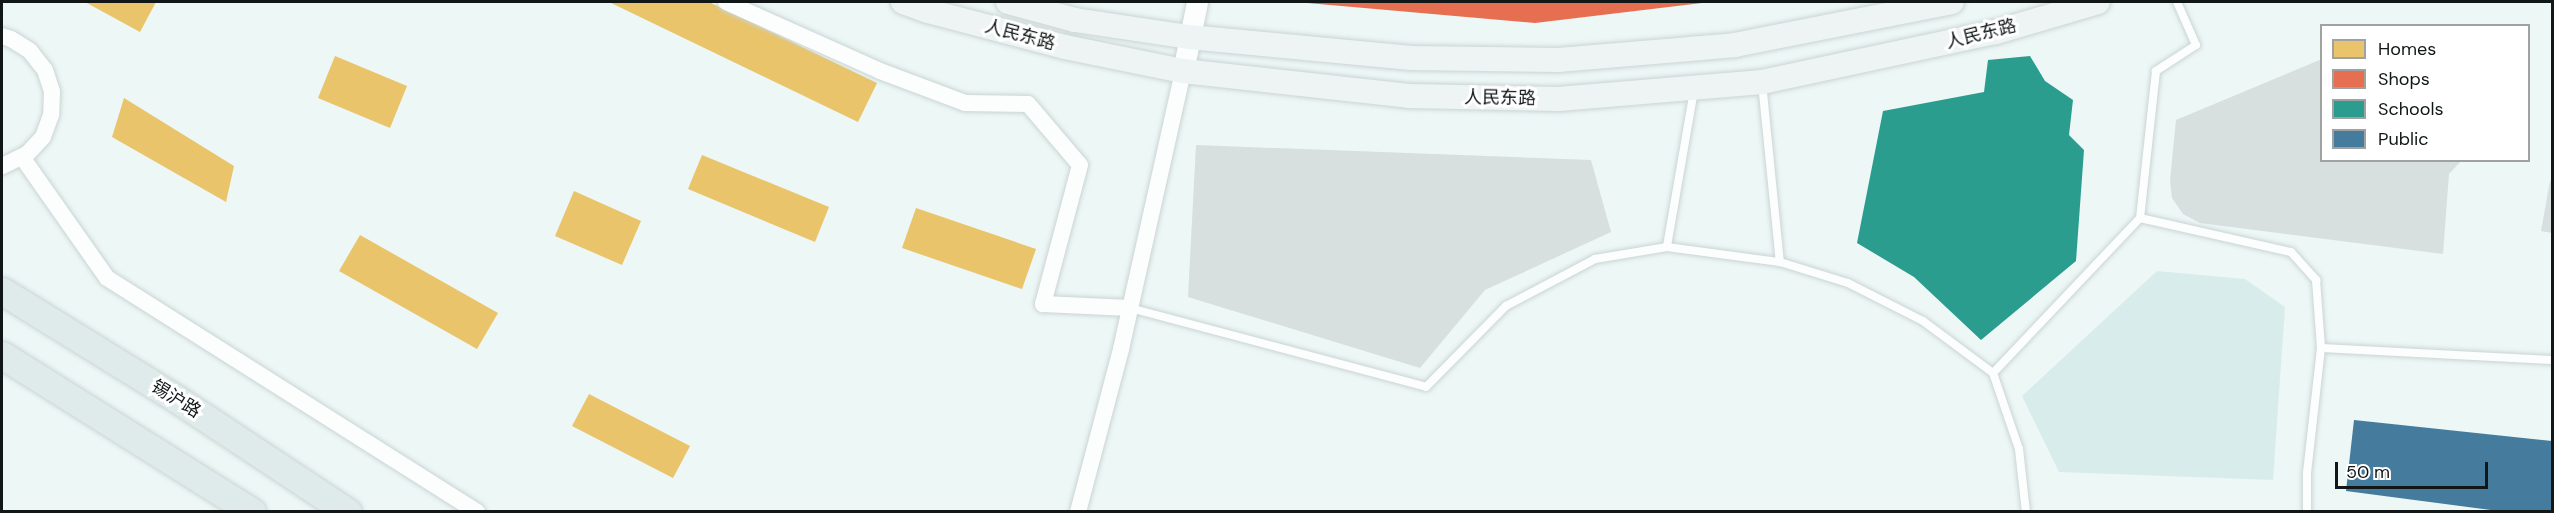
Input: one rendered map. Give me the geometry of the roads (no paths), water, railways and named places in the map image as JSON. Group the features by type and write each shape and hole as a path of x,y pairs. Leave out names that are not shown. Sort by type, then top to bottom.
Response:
{"main road":[{"name":"人民东路","path":"903,2 928,11 1065,46 1183,71 1409,96 1559,99 1762,82 1996,32 2098,2"},
{"name":"人民东路","path":"1008,2 1075,20 1189,37 1411,58 1558,60 1735,45 1952,2"},
{"name":"锡沪路","path":"2,291 177,399 348,512"},
{"path":"2,355 252,512"}],"street":[{"path":"726,2 880,71 965,103 1028,104 1080,165 1043,304 1130,308"},
{"path":"1078,512 1130,308 1197,2"},
{"path":"2,36 30,51 45,70 52,92 51,115 43,136 22,157 2,166"},
{"path":"22,157 107,278 477,512"}],"lane":[{"path":"1993,373 2140,218 2156,71 2196,45 2177,2"},
{"path":"1762,82 1780,262"},
{"path":"1667,247 1694,89"},
{"path":"2140,218 2291,252 2316,280 2321,348 2307,472 2307,512"},
{"path":"1130,308 1426,387 1506,306 1595,259 1667,247 1780,262 1848,283 1923,321 1993,373 2019,449 2026,512"},
{"path":"2321,348 2553,360"}]}
